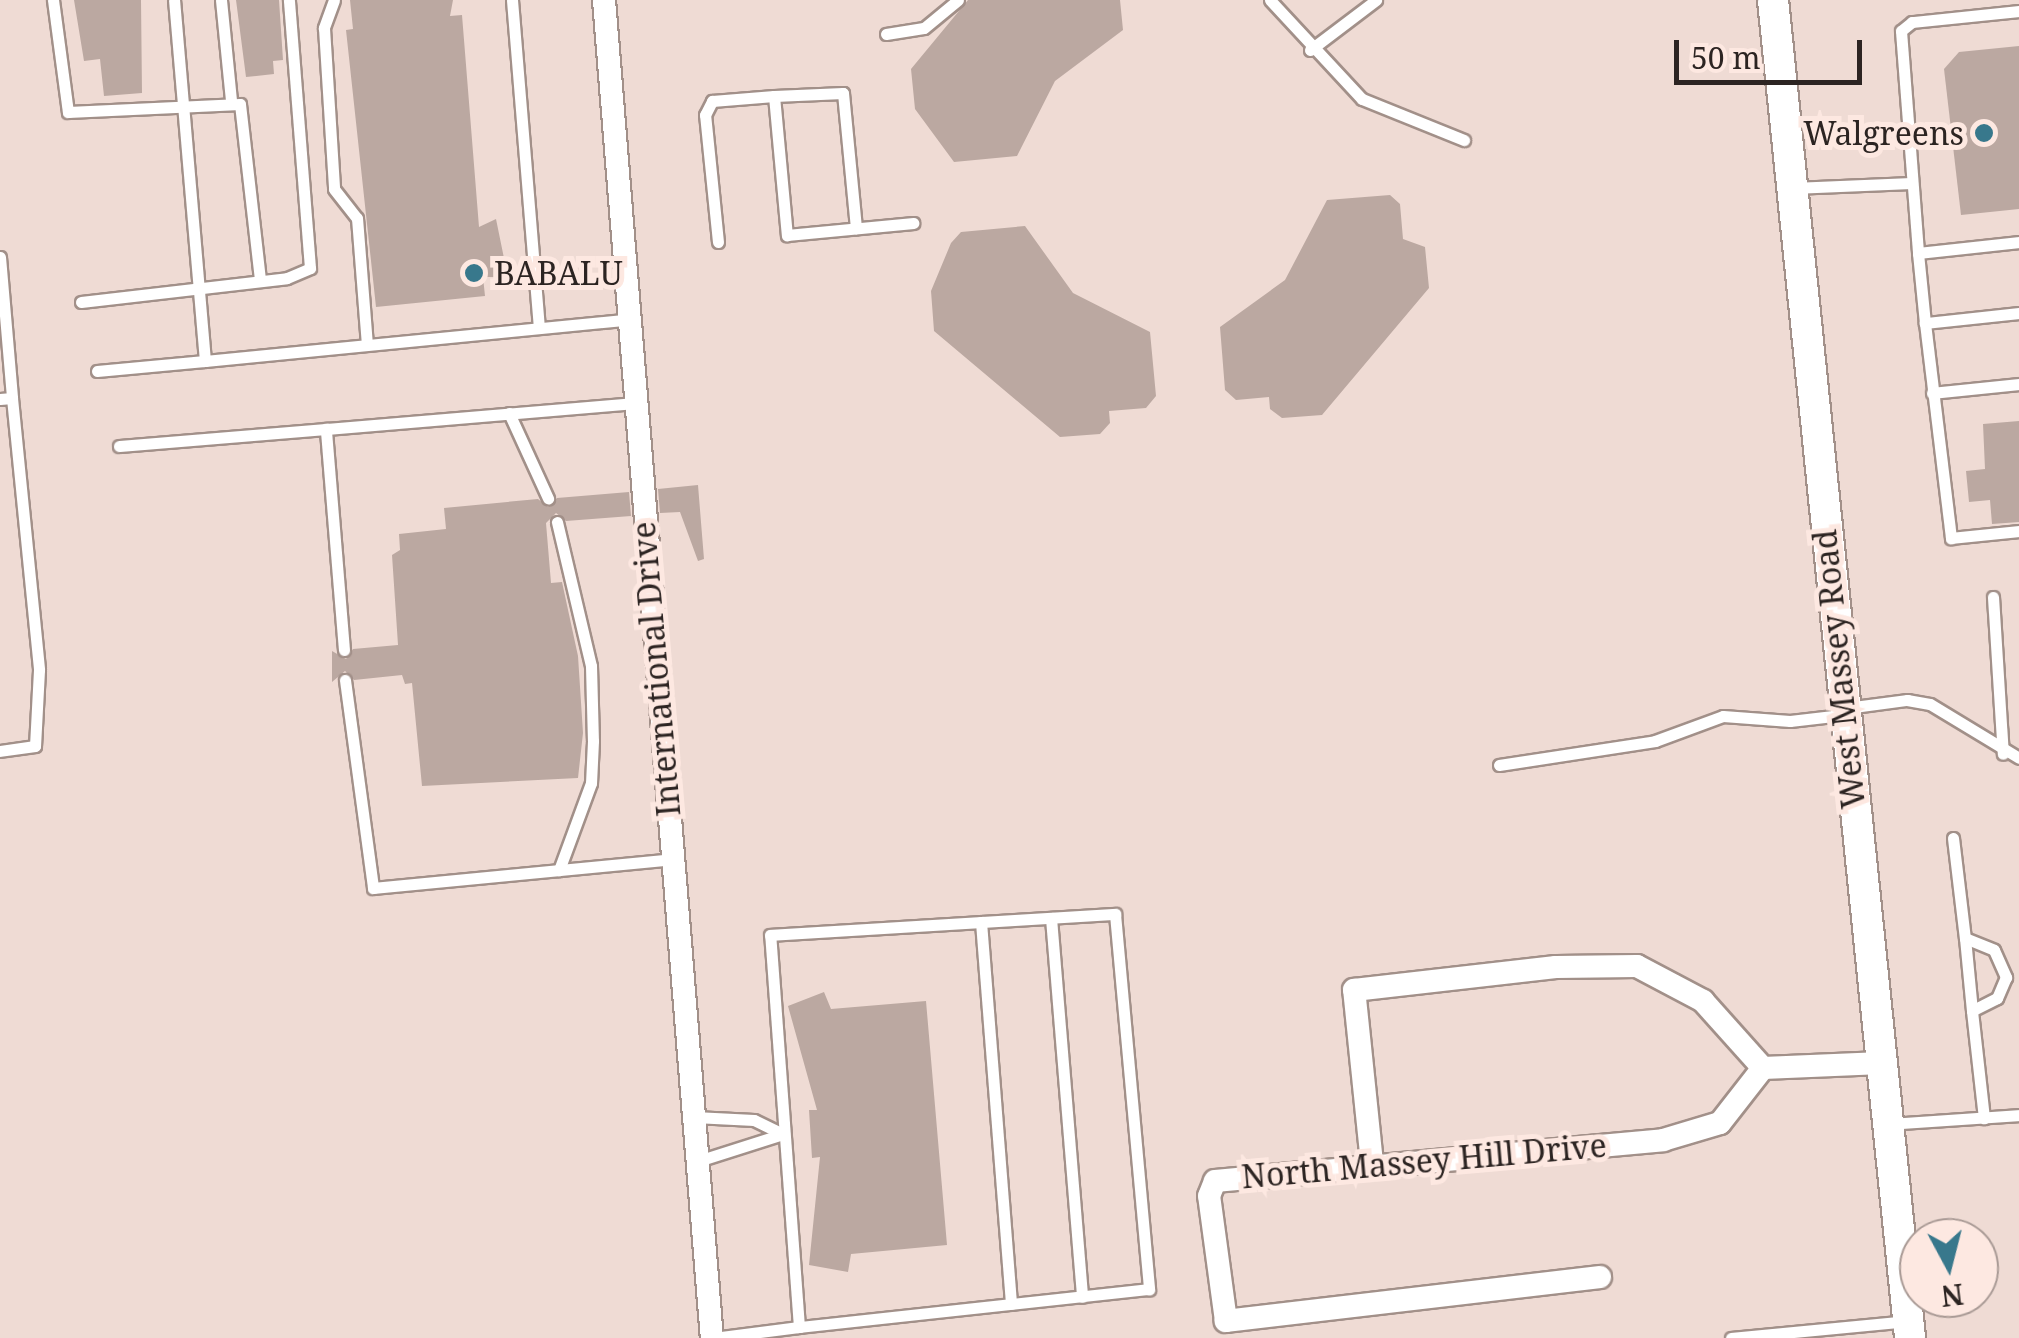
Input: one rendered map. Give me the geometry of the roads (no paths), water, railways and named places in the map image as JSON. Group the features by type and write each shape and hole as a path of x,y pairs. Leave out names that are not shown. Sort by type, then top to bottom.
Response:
{"street":[{"name":"International Drive","path":"604,0 626,320 712,1338"},
{"name":"West Massey Road","path":"1774,0 1842,712 1909,1330"},
{"path":"1372,1164 1354,990 1556,968 1637,966 1703,1002 1763,1068 1882,1063"},
{"name":"North Massey Hill Drive","path":"1600,1277 1226,1321 1209,1196 1215,1180 1663,1140 1720,1123 1763,1068"}],"lane":[{"path":"53,0 68,112 231,100"},
{"path":"174,0 205,361"},
{"path":"220,0 231,100 244,112 260,280"},
{"path":"81,302 302,275 312,258 289,0"},
{"path":"334,0 324,28 334,189 357,218 367,345"},
{"path":"512,0 539,328"},
{"path":"886,34 924,28 958,0"},
{"path":"1270,0 1310,50 1362,100 1464,140"},
{"path":"1310,50 1376,0"},
{"path":"2019,11 1903,26 1918,254 1952,538 2019,531"},
{"path":"718,242 707,103 774,96 842,93 856,228"},
{"path":"774,96 787,235 913,223"},
{"path":"1790,188 1912,183"},
{"path":"1918,254 2019,242"},
{"path":"0,257 6,398 39,670 34,746 0,751"},
{"path":"1925,323 2019,314"},
{"path":"96,371 626,320"},
{"path":"1932,393 2019,384"},
{"path":"119,446 633,403"},
{"path":"510,413 548,498"},
{"path":"326,430 344,650"},
{"path":"557,522 591,666 593,741 591,784 559,870"},
{"path":"1993,598 2004,754"},
{"path":"346,680 374,888 672,859"},
{"path":"1499,765 1628,746 1723,716 1790,722 1907,700 1930,704 2004,754 2019,758"},
{"path":"1953,838 1984,1118"},
{"path":"712,1338 1148,1289 1114,914 770,935 799,1328"},
{"path":"1051,918 1082,1296"},
{"path":"980,922 1010,1304"},
{"path":"1965,938 1994,950 2006,977 1997,998 1972,1011"},
{"path":"1888,1124 2019,1115"},
{"path":"694,1117 754,1120 783,1134"},
{"path":"698,1161 783,1134"},
{"path":"1731,1338 1909,1330"}],"place":[{"name":"Walgreens","path":"1984,133"},
{"name":"BABALU","path":"474,273"}]}
